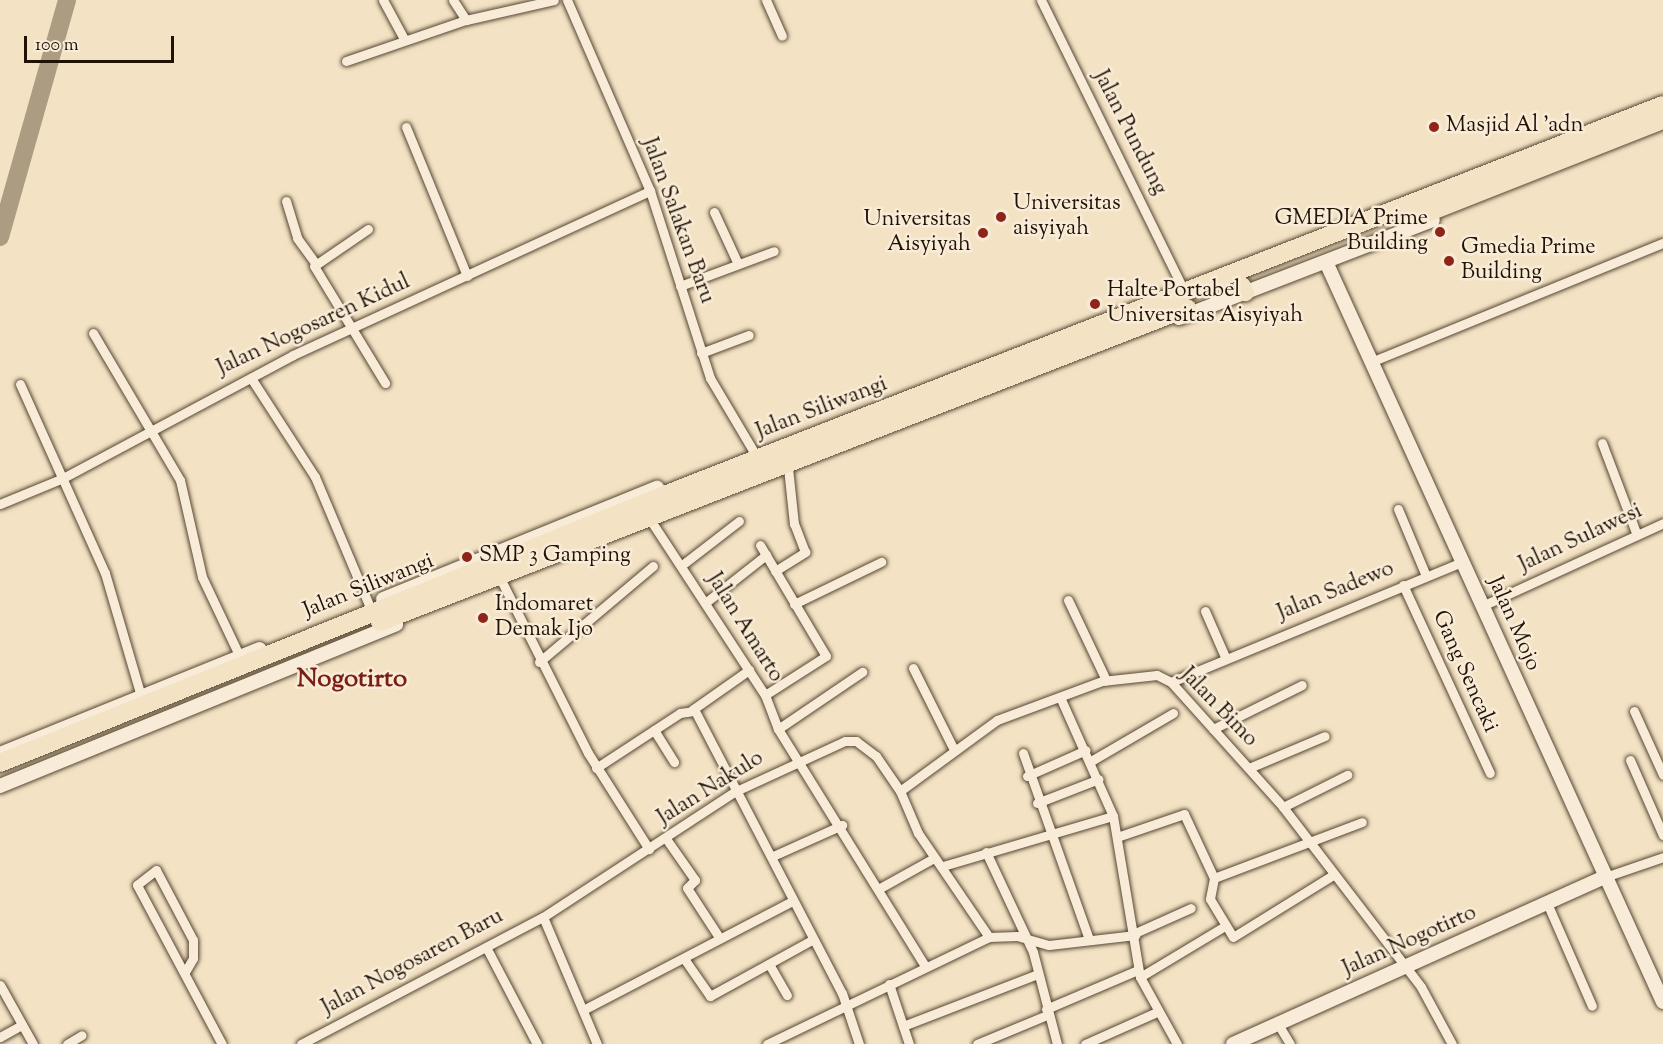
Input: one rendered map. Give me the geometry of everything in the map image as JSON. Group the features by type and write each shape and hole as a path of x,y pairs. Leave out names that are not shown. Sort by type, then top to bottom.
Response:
{"highway":[{"name":"Jalan Siliwangi","path":"432,595 681,484 1663,105"},
{"name":"Jalan Siliwangi","path":"0,763 432,595 1244,289 1663,120"},
{"name":"Jalan Siliwangi","path":"0,776 305,645"}],"street":[{"path":"383,0 404,39"},
{"path":"453,0 466,20"},
{"path":"346,61 404,39 466,20 537,1 554,0"},
{"name":"Jalan Salakan Baru","path":"567,0 650,190 701,353 754,452"},
{"path":"766,0 782,36"},
{"name":"Jalan Pundung","path":"1041,0 1181,285"},
{"path":"681,484 754,452 1181,285 1273,256 1663,96"},
{"path":"406,127 466,276"},
{"path":"0,754 369,605 502,582 651,521 1244,289 1326,262 1663,128"},
{"name":"Jalan Nogosaren Kidul","path":"0,504 63,478 148,429 354,328 650,190"},
{"path":"286,201 297,238 314,261 385,383"},
{"path":"714,212 738,264"},
{"path":"314,261 368,229"},
{"path":"1371,362 1663,243"},
{"path":"680,286 774,251"},
{"name":"Jalan Mojo","path":"1326,262 1663,1002"},
{"path":"93,333 180,480 202,577 240,657"},
{"path":"701,353 749,335"},
{"path":"251,378 315,477 369,605"},
{"path":"20,384 105,573 141,696"},
{"path":"1602,443 1637,535"},
{"path":"776,571 805,552 794,524 788,468"},
{"path":"1398,509 1426,576"},
{"name":"Jalan Amarto","path":"651,521 682,565 765,695 778,729 842,825 852,848 880,888 926,966"},
{"path":"682,565 739,521"},
{"name":"Jalan Sulawesi","path":"1482,606 1663,523"},
{"path":"760,545 825,658 765,695"},
{"path":"705,603 766,555"},
{"path":"795,604 881,562"},
{"name":"Jalan Sadewo","path":"1171,682 1462,562"},
{"path":"539,662 653,566"},
{"path":"502,582 539,662 596,768 649,849"},
{"name":"Gang Sencaki","path":"1403,585 1490,773"},
{"path":"0,786 432,595"},
{"path":"1068,600 1107,680"},
{"path":"1205,611 1226,659"},
{"path":"913,668 953,748"},
{"path":"596,768 654,730 692,710 749,670"},
{"path":"778,729 862,672"},
{"name":"Jalan Bimo","path":"900,791 953,748 997,720 1107,680 1144,674 1171,682 1283,807 1406,967 1452,1044"},
{"path":"1214,729 1302,685"},
{"path":"1060,697 1091,761 1113,816 1135,934 1139,974 1157,1012 1177,1044"},
{"path":"692,710 735,792 773,856 792,901 847,1003 859,1044"},
{"path":"1634,711 1663,775"},
{"path":"1091,761 1173,713"},
{"path":"654,730 674,762"},
{"path":"1249,768 1325,736"},
{"name":"Jalan Nakulo","path":"543,917 649,849 667,840 735,792 799,759 856,741 876,756 900,791 934,858 943,866 989,937"},
{"path":"1027,776 1086,750"},
{"path":"1023,753 1027,776 1088,937"},
{"path":"1630,760 1663,835"},
{"path":"1283,807 1347,775"},
{"path":"1037,802 1098,779"},
{"path":"1117,837 1184,814 1214,878 1210,898 1233,937 1333,874"},
{"path":"943,866 1113,816"},
{"path":"1214,878 1310,845 1362,822"},
{"path":"773,856 842,825"},
{"path":"667,840 695,880 687,888 719,937"},
{"path":"986,852 1028,940 1035,975 1057,1044"},
{"path":"1605,878 1663,857"},
{"path":"880,888 934,858"},
{"path":"185,972 193,958 193,940 156,870 137,885 222,1044"},
{"name":"Jalan Nogotirto","path":"1233,1044 1605,878"},
{"path":"583,1010 685,960 719,937 792,901"},
{"path":"1547,903 1592,1006"},
{"path":"770,1043 847,1003 989,937 1028,940 1049,945 1088,937 1135,934 1191,908"},
{"path":"543,917 597,1044"},
{"name":"Jalan Nogosaren Baru","path":"307,1043 543,917"},
{"path":"977,1044 1046,1012 1139,974 1225,926"},
{"path":"685,960 710,996 812,940"},
{"path":"486,947 537,1044"},
{"path":"769,964 787,995"},
{"path":"903,1026 1035,975"},
{"path":"889,984 909,1044"},
{"path":"0,985 33,1044"},
{"path":"1085,1044 1157,1012"},
{"path":"1278,1024 1290,1044"},
{"path":"0,1037 22,1025"},
{"path":"1001,1034 1005,1044"},
{"path":"67,1044 82,1035"}],"waterway":[{"path":"0,237 67,0"}],"place":[{"name":"Masjid Al 'adn","path":"1434,127"},
{"name":"Universitas aisyiyah","path":"1001,217"},
{"name":"GMEDIA Prime Building","path":"1440,232"},
{"name":"Universitas Aisyiyah","path":"983,233"},
{"name":"Gmedia Prime Building","path":"1449,261"},
{"name":"Halte Portabel Universitas Aisyiyah","path":"1095,304"},
{"name":"SMP 3 Gamping","path":"467,557"},
{"name":"Indomaret Demak Ijo","path":"483,618"}],"district":[{"name":"Nogotirto","path":"352,680"}]}
